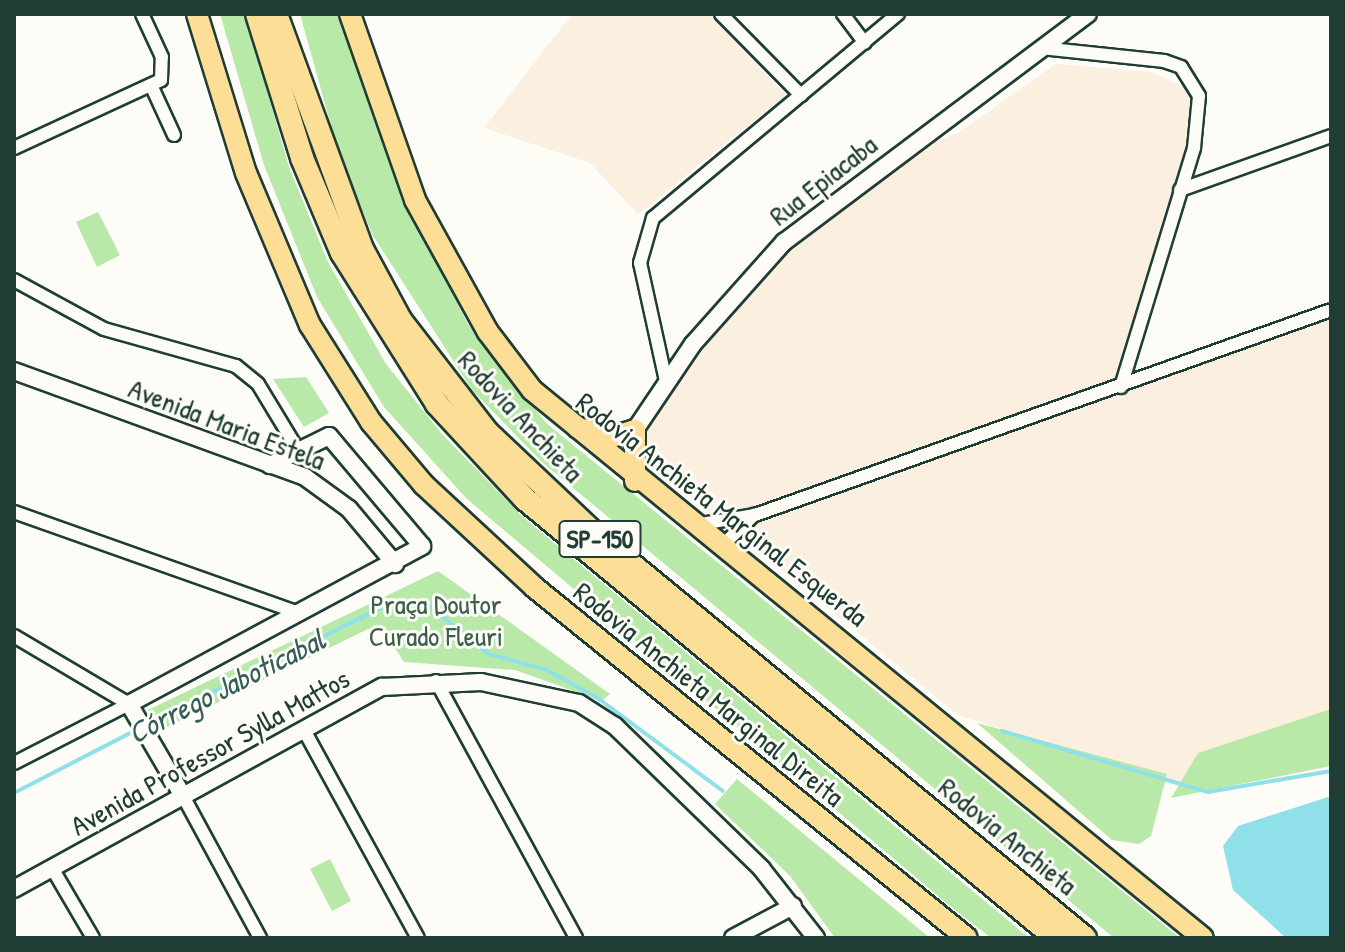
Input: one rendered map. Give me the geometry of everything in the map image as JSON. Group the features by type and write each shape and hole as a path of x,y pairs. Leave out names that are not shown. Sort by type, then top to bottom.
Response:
{"highway":[{"name":"Rodovia Anchieta Marginal Direita","path":"197,14 275,246 310,325 371,422 424,485 523,578 967,938"},
{"name":"Rodovia Anchieta","path":"257,14 302,158 342,253 437,404 525,499 1056,938"},
{"name":"Rodovia Anchieta","path":"276,14 362,249 401,321 466,408 597,536 1085,938"},
{"name":"Rodovia Anchieta Marginal Esquerda","path":"350,14 394,151 445,260 505,358 572,427 635,481 722,546 1203,938"},
{"path":"572,427 612,437 635,430 635,481"},
{"path":"969,865 1035,938"},
{"path":"938,916 955,938"}],"street":[{"path":"14,148 151,85 165,71 142,14"},
{"path":"721,14 801,95"},
{"path":"843,14 865,43"},
{"path":"666,381 644,294 643,239 653,218 690,183 898,14"},
{"name":"Rua Epiacaba","path":"635,430 666,381 784,242 1088,14"},
{"path":"1041,48 1135,55 1181,67 1194,83 1201,114 1121,387"},
{"path":"151,85 174,135"},
{"path":"1180,190 1331,136"},
{"path":"14,280 104,329 236,366 258,384 298,450"},
{"path":"695,525 755,515 1331,310"},
{"name":"Avenida Maria Estela","path":"14,371 270,465 328,492 395,564"},
{"path":"14,763 134,711 299,613 395,564 421,542 329,436 270,465"},
{"path":"14,512 299,613"},
{"path":"722,546 755,515"},
{"path":"14,636 134,711 260,938"},
{"path":"436,680 576,938"},
{"name":"Avenida Professor Sylla Mattos","path":"14,889 382,687 436,680 579,703 660,763 793,906"},
{"path":"304,730 418,938"},
{"path":"52,868 93,938"},
{"path":"733,938 793,906 816,938"}],"shaded area":[{"path":"572,14 709,14 786,95 638,214 590,163 484,128"},
{"path":"1056,64 1152,72 1188,89 1195,117 1120,381 713,520 641,440 645,419 780,250 911,151 958,133"},
{"path":"1331,314 1331,750 1180,787 958,715 736,532"}],"green space":[{"path":"220,14 245,14 289,167 328,262 386,364 442,434 523,517 1029,938 991,938 950,906 467,499 384,407 317,297 264,165"},
{"path":"300,14 346,14 399,188 468,324 546,423 1180,938 1114,938 542,462 472,390 372,234 337,147"},
{"path":"98,212 120,255 97,267 76,222"},
{"path":"306,377 329,413 304,427 273,379"},
{"name":"Praça Doutor Curado Fleuri","path":"438,571 610,694 602,701 515,670 404,662 383,630 368,629 163,729 148,710"},
{"path":"1331,709 1331,766 1171,798 1198,753"},
{"path":"977,723 1167,774 1151,836 1139,844 1112,840"},
{"path":"737,779 930,938 835,938 790,876 715,804"},
{"path":"330,859 351,901 332,911 310,869"}],"water":[{"path":"1331,796 1331,938 1286,938 1233,890 1223,846 1238,826"}],"waterway":[{"name":"Córrego Jaboticabal","path":"148,724 383,607 427,604 489,654 547,670 599,699 723,791"},
{"name":"Córrego Jaboticabal","path":"14,793 140,728"},
{"name":"Córrego Jaboticabal","path":"1002,731 1208,792 1331,771"}]}
